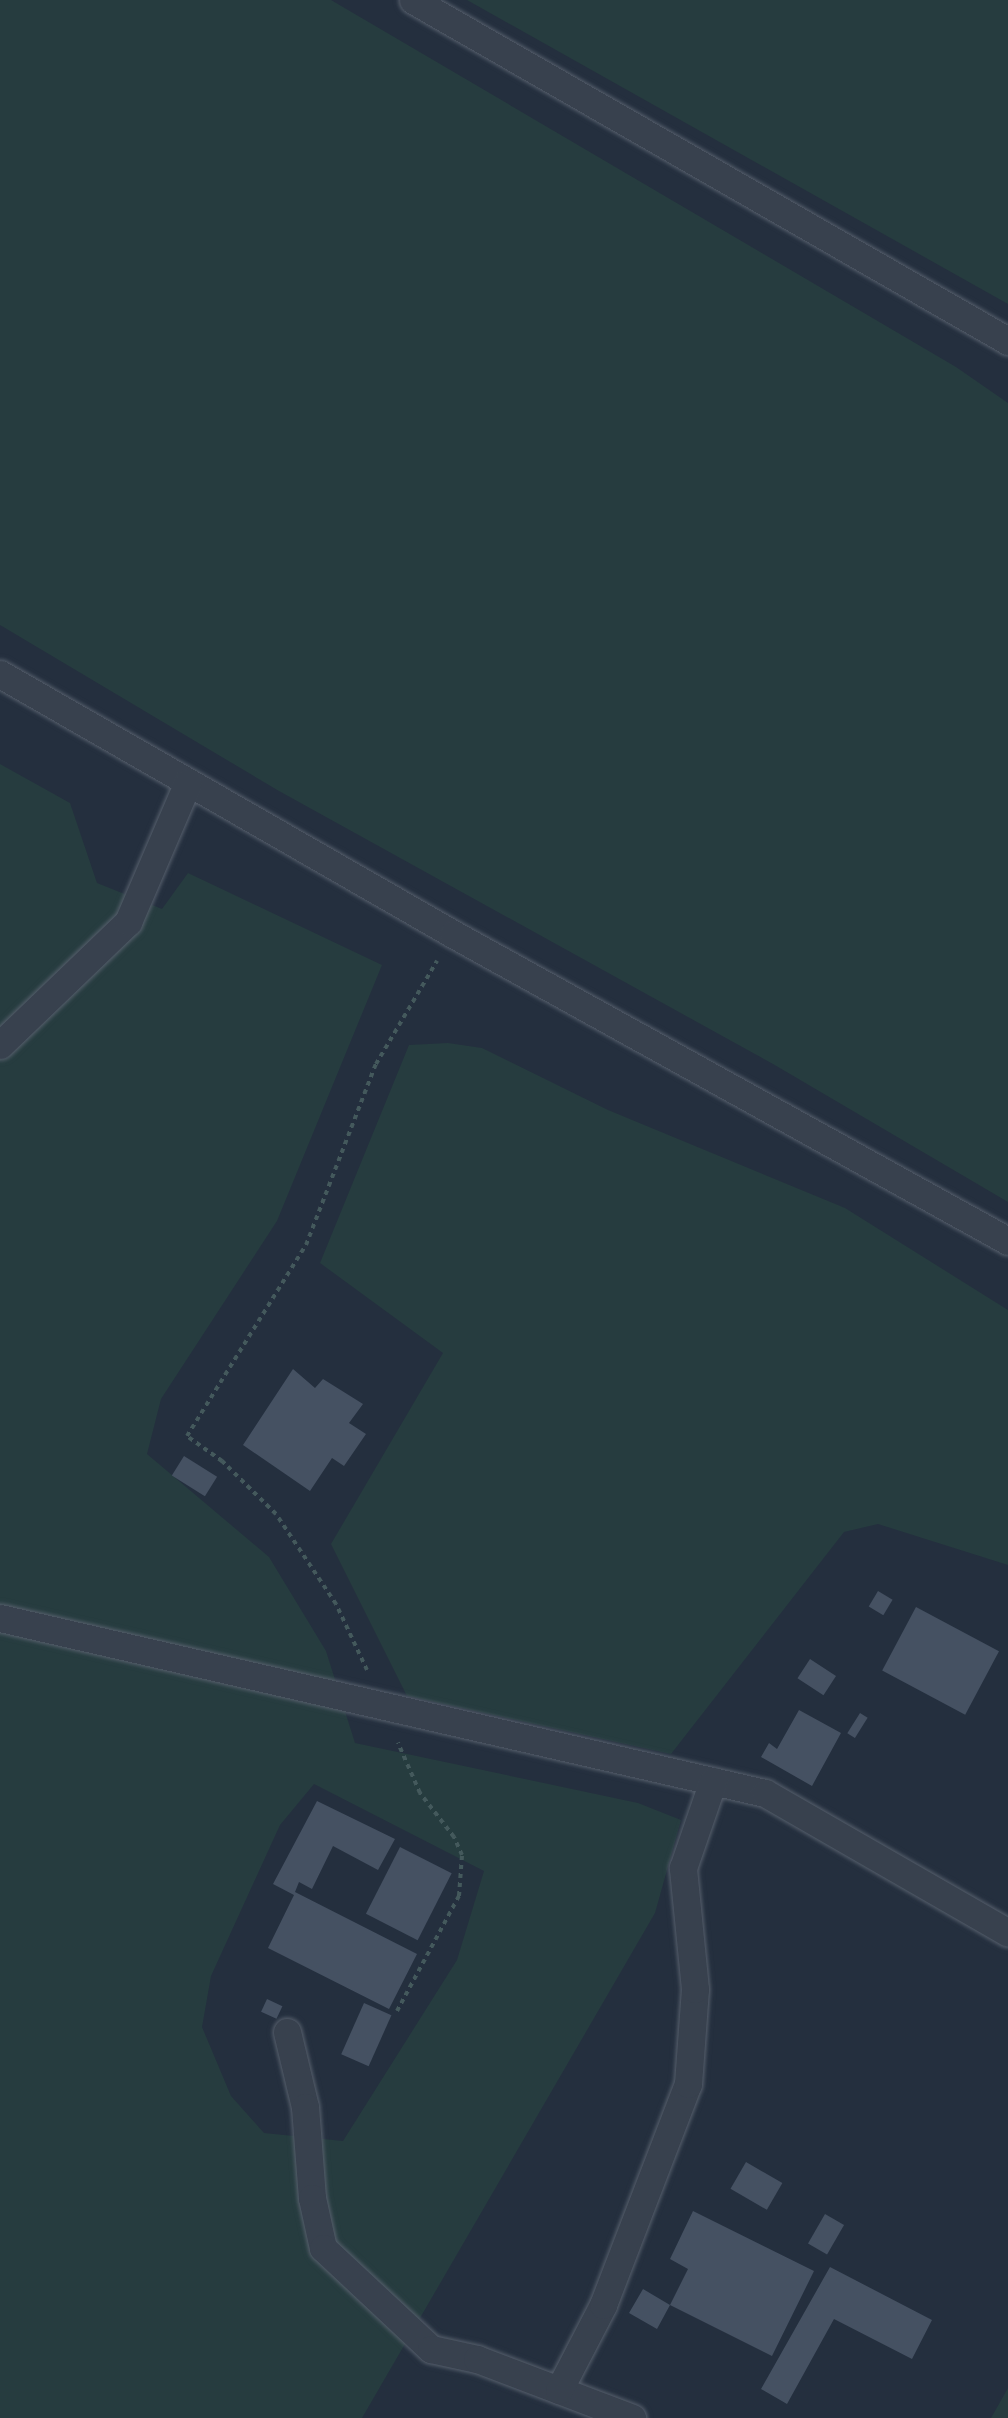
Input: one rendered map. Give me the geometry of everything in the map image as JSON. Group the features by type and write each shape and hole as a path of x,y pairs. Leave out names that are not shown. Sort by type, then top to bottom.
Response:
{"street":[{"path":"413,0 1008,341"},
{"path":"0,674 453,934 1008,1241"},
{"path":"0,1045 128,922 188,782"},
{"path":"0,1618 765,1793 1008,1933"},
{"path":"559,2390 603,2305 688,2084 695,1989 683,1868 713,1781"},
{"path":"287,2032 305,2108 312,2198 323,2248 431,2349 477,2359 632,2418"}],"path":[{"path":"397,2011 459,1896 462,1855 454,1837 420,1793 384,1706 336,1604 276,1514 222,1461 187,1437 306,1245 376,1064 453,934"}],"green space":[{"path":"0,0 331,0 956,367 1008,403 1008,1202 773,1064 279,791 0,625"},
{"path":"467,0 1008,0 1008,304"},
{"path":"0,764 70,803 97,883 162,909 188,873 382,965 277,1221 161,1399 147,1454 269,1557 326,1651 355,1743 638,1803 681,1820 655,1913 362,2418 0,2418","holes":["314,1784 484,1871 457,1960 343,2141 264,2133 231,2096 202,2027 211,1976 280,1825"]},
{"path":"448,1043 482,1048 608,1110 845,1208 1008,1310 1008,1565 878,1524 844,1532 671,1754 407,1696 331,1544 443,1353 320,1263 409,1045"},
{"path":"1008,2388 1008,2418 991,2418"}],"building":[{"path":"293,1369 315,1388 323,1379 363,1404 349,1423 366,1434 344,1466 332,1458 310,1491 243,1445"},
{"path":"184,1456 217,1477 205,1496 172,1476"},
{"path":"878,1591 893,1600 883,1615 869,1606"},
{"path":"916,1607 999,1651 965,1715 882,1671"},
{"path":"810,1659 836,1676 823,1695 797,1678"},
{"path":"799,1710 841,1733 812,1786 761,1757 769,1743 777,1749"},
{"path":"860,1713 868,1718 855,1738 847,1733"},
{"path":"317,1801 395,1839 378,1870 333,1846 312,1889 299,1882 295,1892 417,1954 389,2009 268,1948 294,1895 273,1884"},
{"path":"400,1847 452,1873 418,1940 366,1914"},
{"path":"267,1999 282,2006 276,2019 261,2012"},
{"path":"364,2003 391,2015 369,2066 341,2054"},
{"path":"746,2162 782,2183 767,2210 731,2189"},
{"path":"693,2211 814,2271 772,2356 670,2305 688,2269 670,2259"},
{"path":"825,2214 844,2225 827,2254 808,2243"},
{"path":"830,2267 932,2320 912,2359 834,2319 787,2404 761,2389"},
{"path":"643,2289 670,2305 657,2329 629,2313"}]}
